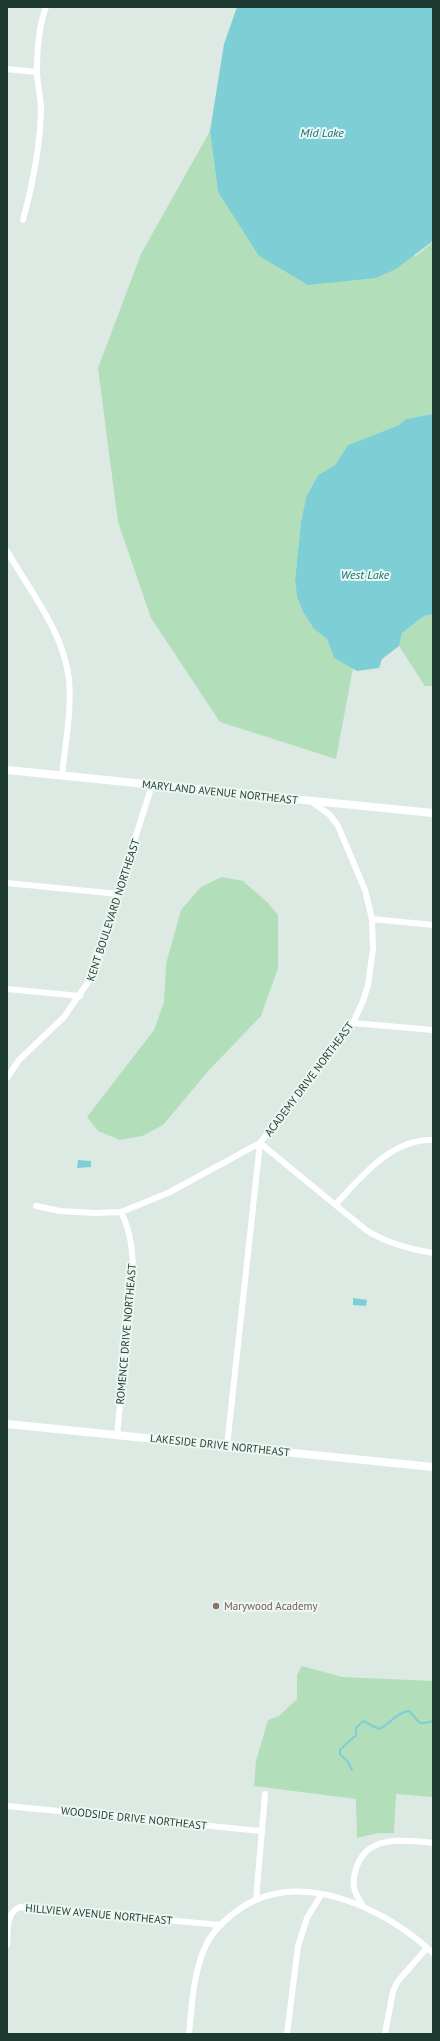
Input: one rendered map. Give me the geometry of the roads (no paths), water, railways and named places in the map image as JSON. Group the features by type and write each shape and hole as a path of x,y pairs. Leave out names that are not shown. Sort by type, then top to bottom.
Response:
{"street":[{"path":"24,220 40,144 41,108 37,72 40,33 46,7"},
{"path":"7,69 37,72"},
{"path":"7,551 60,642 67,668 68,702 62,776"},
{"name":"MARYLAND AVENUE NORTHEAST","path":"7,770 312,802 433,813"},
{"name":"KENT BOULEVARD NORTHEAST","path":"7,1078 19,1060 64,1017 80,996 91,978 152,785"},
{"name":"ACADEMY DRIVE NORTHEAST","path":"227,1446 260,1143 353,1023 363,1002 368,985 373,949 372,920 365,890 338,826 330,814 312,802"},
{"path":"7,883 118,894"},
{"path":"372,920 433,925"},
{"path":"7,989 80,996"},
{"path":"353,1023 433,1030"},
{"path":"336,1204 367,1172 388,1154 418,1141 433,1140"},
{"path":"36,1206 60,1211 95,1213 121,1212 168,1193 260,1143 366,1230 379,1238 416,1250 433,1253"},
{"name":"ROMENCE DRIVE NORTHEAST","path":"117,1435 133,1280 133,1256 130,1235 121,1212"},
{"name":"LAKESIDE DRIVE NORTHEAST","path":"7,1424 433,1467"},
{"path":"256,1900 265,1794"},
{"name":"WOODSIDE DRIVE NORTHEAST","path":"7,1806 262,1831"},
{"path":"363,1906 354,1892 357,1864 364,1853 373,1846 394,1840 433,1843"},
{"path":"189,2034 195,1980 199,1962 207,1944 221,1925 236,1911 256,1900 279,1892 299,1891 363,1906 388,1918 433,1953"},
{"path":"287,2034 298,1946 307,1918 321,1895"},
{"name":"HILLVIEW AVENUE NORTHEAST","path":"7,1945 10,1915 14,1910 20,1907 221,1925"},
{"path":"385,2034 393,1990 398,1981 427,1948"}],"water":[{"name":"Mid Lake","path":"237,7 433,7 433,241 396,269 376,278 308,285 259,256 218,192 210,131 224,44"},
{"name":"West Lake","path":"433,414 433,614 424,616 402,633 399,646 382,659 379,668 357,671 334,658 327,639 314,629 303,612 297,597 295,580 301,522 306,497 318,475 335,465 348,445 399,425 406,419"},
{"path":"78,1160 91,1161 91,1167 77,1168"},
{"path":"353,1298 367,1300 366,1306 353,1305"}],"waterway":[{"path":"352,1770 348,1762 340,1754 340,1750 356,1735 356,1728 363,1721 379,1729 397,1716 409,1711 421,1723 433,1721"}],"place":[{"name":"Marywood Academy","path":"216,1606"}]}
